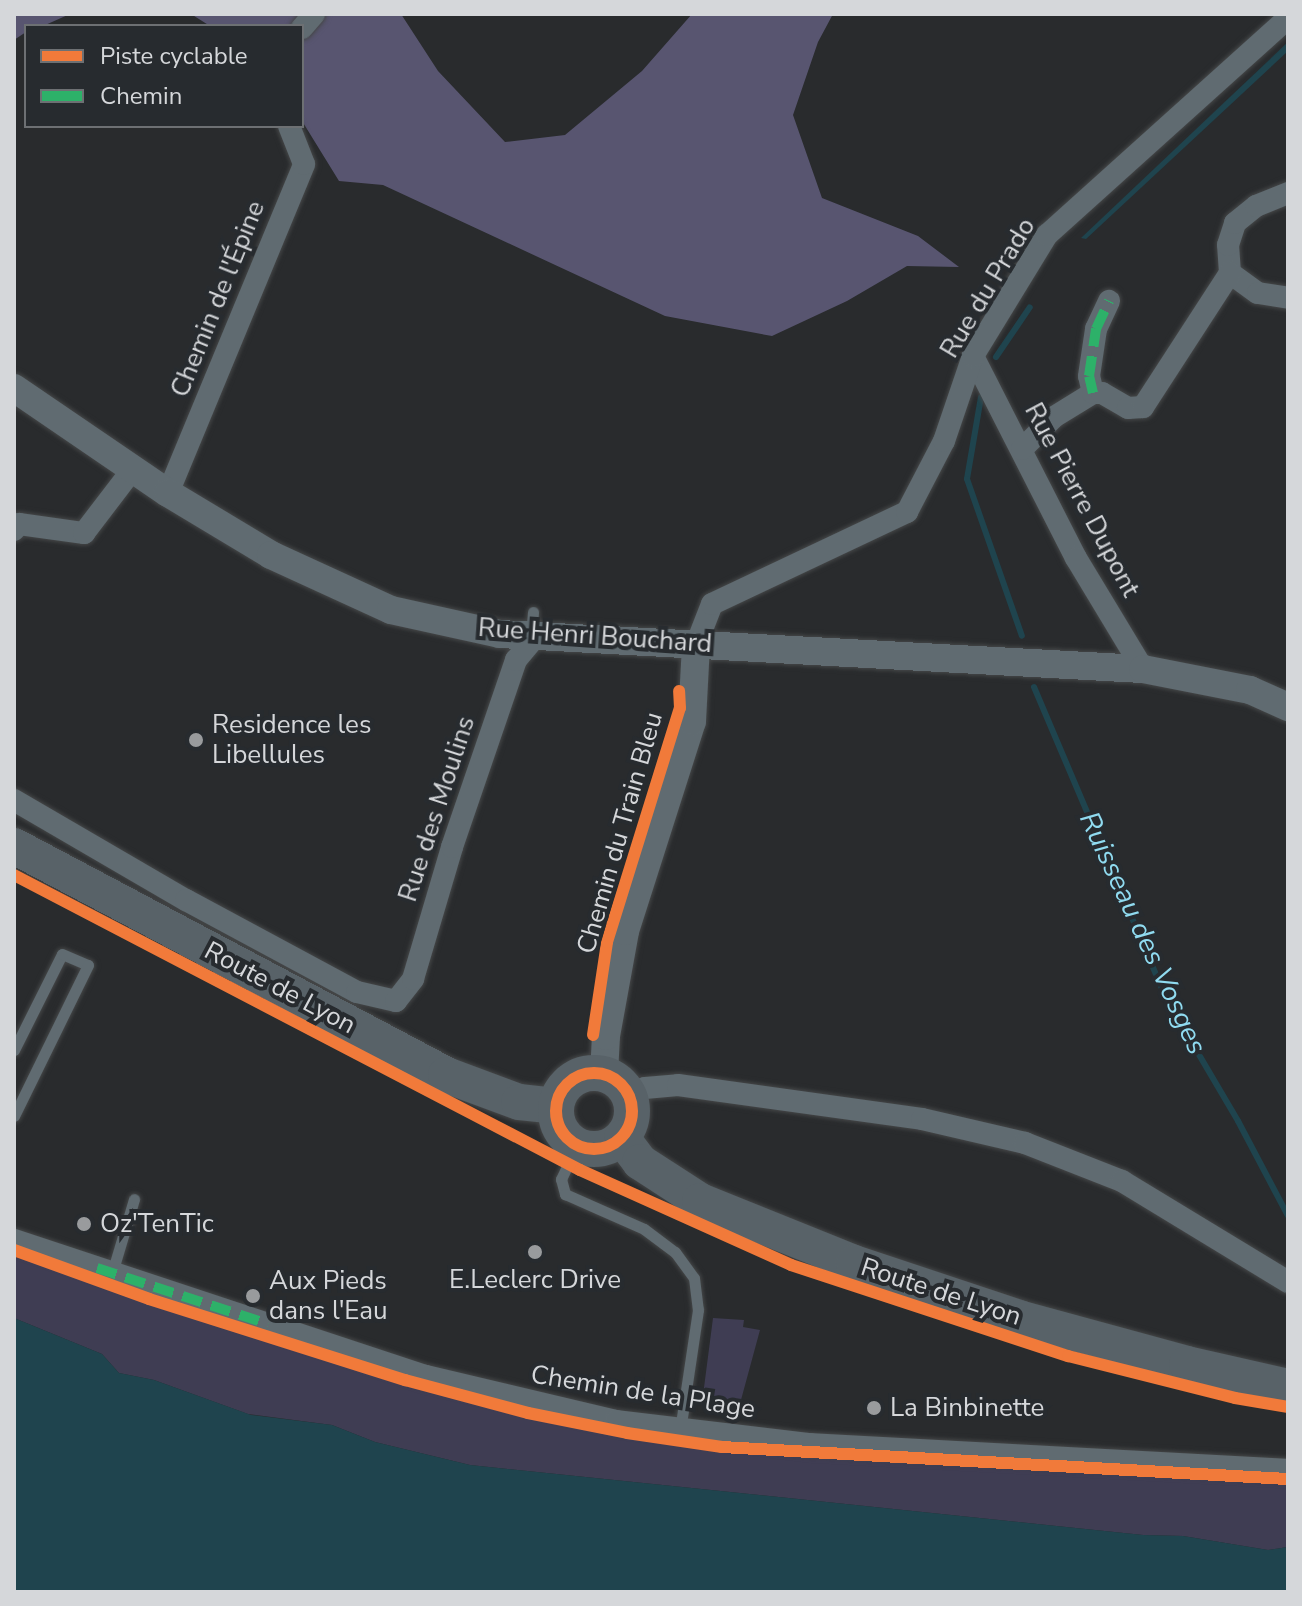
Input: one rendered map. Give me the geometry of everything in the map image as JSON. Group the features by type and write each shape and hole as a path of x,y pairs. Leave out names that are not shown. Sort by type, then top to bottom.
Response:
{"main road":[{"name":"Route de Lyon","path":"14,846 435,1069 519,1102 556,1106"},
{"path":"578,1076 616,1084 632,1117 622,1138 604,1148 577,1145 560,1129 556,1106 568,1083 578,1076"},
{"name":"Route de Lyon","path":"622,1138 640,1162 700,1201 854,1263 1019,1318 1286,1387"}],"street":[{"name":"Rue du Prado","path":"696,645 712,604 907,512 944,441 973,356 1047,235 1288,18"},
{"name":"Chemin de l'Épine","path":"168,493 304,164 290,128"},
{"path":"1022,449 1054,417 1093,393 1102,393 1128,408 1143,407 1230,273 1228,245 1235,223 1256,206 1288,193"},
{"path":"1230,273 1258,293 1288,298"},
{"path":"1093,393 1089,376 1096,329 1109,301"},
{"name":"Rue Pierre Dupont","path":"973,356 1076,558 1143,669"},
{"name":"Rue Henri Bouchard","path":"14,388 168,493 271,555 391,610 500,634 534,628 696,645 1143,669 1250,690 1288,707"},
{"path":"14,530 19,524 84,533 133,469"},
{"name":"Rue des Moulins","path":"14,800 186,900 357,992 396,1001 413,979 452,847 516,660 534,628"},
{"path":"696,645 692,721 625,931 606,1036 616,1084 645,1088 678,1085 908,1116 1025,1143 1122,1181 1288,1282"},
{"name":"Chemin de la Plage","path":"14,1240 472,1389 616,1421 810,1444 1288,1470"}],"lane":[{"path":"14,1050 62,954 88,965 14,1116"},
{"path":"577,1145 561,1179 565,1194 644,1229 675,1252 694,1278 698,1310 680,1431"},
{"path":"112,1273 134,1199"}],"shaded area":[{"path":"14,14 70,14 48,24 24,24 24,33 14,40"},
{"path":"191,14 401,14 438,71 505,142 565,135 642,71 692,14 833,14 818,42 793,115 822,198 918,236 959,267 907,266 847,301 772,336 665,316 383,185 339,181 304,124 304,24 207,24"},
{"path":"14,1246 668,1435 1288,1474 1288,1547 1268,1550 1183,1536 1143,1535 470,1465 375,1442 332,1425 248,1414 154,1380 119,1373 102,1354 14,1318"},
{"path":"713,1318 744,1320 743,1327 760,1330 738,1411 702,1403"}],"water":[{"path":"1288,42 1288,51 1086,239 1081,238"},
{"path":"14,1318 102,1354 119,1373 154,1380 251,1415 332,1425 375,1442 470,1465 1143,1535 1183,1536 1268,1550 1288,1547 1288,1592 14,1592"}],"waterway":[{"name":"Ruisseau des Vosges","path":"996,357 1030,307"},
{"name":"Ruisseau des Vosges","path":"981,397 967,479 1022,636"},
{"name":"Ruisseau des Vosges","path":"1034,687 1168,1002 1238,1121 1288,1216"}],"marked path":[{"path":"1093,393 1089,376 1096,329 1109,301"},
{"path":"97,1268 268,1324"}],"cycle path":[{"name":"Chemin du Train Bleu","path":"593,1035 607,942 680,708 679,691"},
{"path":"14,875 580,1170 791,1265 1068,1356 1235,1398 1288,1407"},
{"path":"594,1073 609,1076 621,1084 629,1096 632,1111 629,1126 621,1138 609,1146 594,1149 579,1146 567,1138 559,1126 556,1111 559,1096 567,1084 579,1076 594,1073"},
{"path":"14,1250 149,1299 405,1380 528,1413 627,1433 722,1447 1288,1479"}],"place":[{"name":"Residence les Libellules","path":"196,740"},
{"name":"Oz'TenTic","path":"84,1224"},
{"name":"E.Leclerc Drive","path":"535,1252"},
{"name":"Aux Pieds dans l'Eau","path":"253,1296"},
{"name":"La Binbinette","path":"874,1408"}]}
